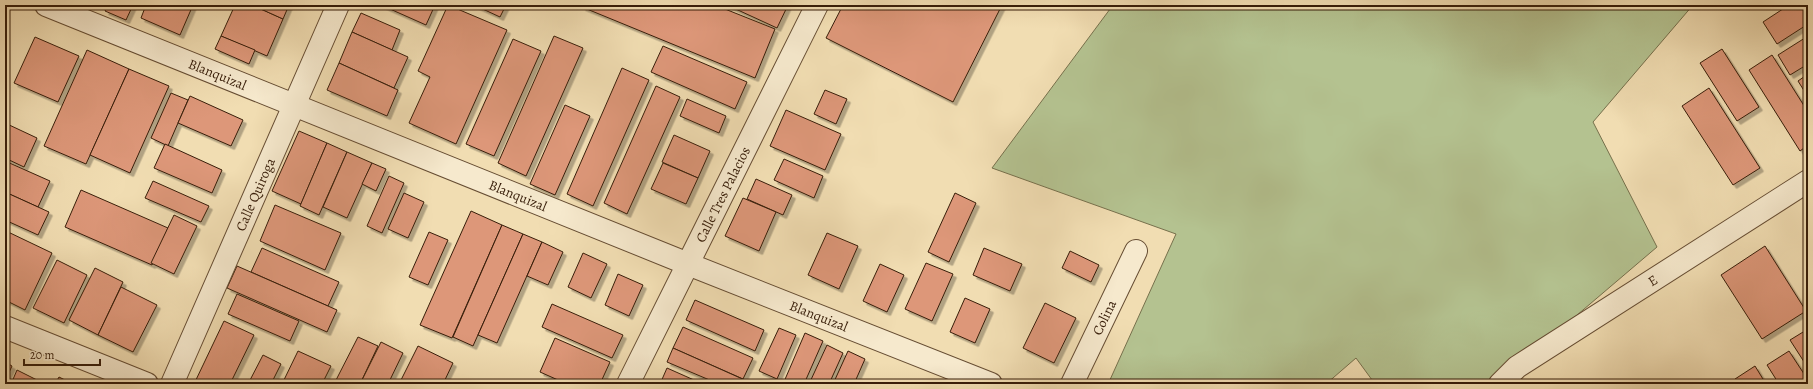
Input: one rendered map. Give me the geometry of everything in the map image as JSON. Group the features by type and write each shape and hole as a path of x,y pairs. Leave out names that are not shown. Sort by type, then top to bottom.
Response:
{"street":[{"name":"Blanquizal","path":"46,5 295,104 688,264 991,384"},
{"name":"Calle Quiroga","path":"172,384 338,5"},
{"name":"Calle Tres Palacios","path":"628,384 817,5"},
{"name":"E","path":"1500,384 1517,367 1808,181"},
{"name":"Colina","path":"1072,384 1136,251"},
{"path":"5,327 147,384"}],"green space":[{"path":"1113,5 1693,5 1593,122 1657,247 1496,384 1375,384 1356,358 1326,384 1115,384 1109,382 1176,234 992,168"}],"building":[{"path":"108,5 133,5 126,20 105,11"},
{"path":"146,5 193,5 180,35 141,18"},
{"path":"235,5 252,5 283,19 267,56 221,36"},
{"path":"252,5 289,5 283,19"},
{"path":"381,5 435,5 426,25"},
{"path":"448,5 507,30 456,144 409,123 430,77 418,71"},
{"path":"474,5 506,5 500,17"},
{"path":"583,5 715,5 775,29 755,78 582,7"},
{"path":"727,5 788,5 777,28"},
{"path":"843,5 1002,5 953,102 826,38"},
{"path":"1789,5 1808,5 1808,24 1777,44 1763,22"},
{"path":"361,13 400,30 392,50 352,32"},
{"path":"352,32 408,57 394,88 339,63"},
{"path":"221,36 255,50 249,64 215,49"},
{"path":"554,36 583,48 526,176 498,163"},
{"path":"1808,36 1808,64 1790,75 1778,55"},
{"path":"35,37 79,56 58,102 14,83"},
{"path":"513,39 541,51 494,156 466,144"},
{"path":"663,46 747,82 735,109 651,72"},
{"path":"1722,49 1759,107 1737,121 1700,63"},
{"path":"87,50 129,69 86,164 44,146"},
{"path":"1772,55 1808,112 1808,145 1800,151 1749,70"},
{"path":"339,63 398,90 387,116 327,90"},
{"path":"622,68 649,80 593,206 567,194"},
{"path":"129,69 169,86 130,173 90,155"},
{"path":"1808,74 1808,97 1798,81"},
{"path":"656,86 680,97 627,214 604,203"},
{"path":"1709,88 1760,168 1733,185 1682,106"},
{"path":"825,90 847,99 836,124 814,114"},
{"path":"171,93 188,100 168,146 151,138"},
{"path":"190,96 243,120 231,146 178,123"},
{"path":"687,99 726,116 719,133 680,116"},
{"path":"565,105 590,116 555,195 530,184"},
{"path":"786,110 841,134 825,170 770,146"},
{"path":"5,123 37,138 24,167 5,158"},
{"path":"299,131 327,143 301,204 272,191"},
{"path":"674,135 710,151 698,178 662,162"},
{"path":"327,143 347,152 319,215 300,206"},
{"path":"165,144 222,170 212,193 154,168"},
{"path":"347,152 372,163 347,218 323,207"},
{"path":"784,159 823,176 814,198 774,180"},
{"path":"5,161 50,181 38,207 5,192"},
{"path":"372,163 386,169 376,191 362,184"},
{"path":"663,163 698,178 686,204 651,189"},
{"path":"389,176 404,183 382,233 367,226"},
{"path":"756,179 792,195 783,215 747,199"},
{"path":"153,181 209,206 201,222 145,198"},
{"path":"81,190 168,228 152,265 65,227"},
{"path":"5,192 49,212 38,235 5,220"},
{"path":"404,193 424,202 408,238 388,229"},
{"path":"955,193 976,203 949,262 928,252"},
{"path":"743,198 776,212 759,251 725,236"},
{"path":"275,205 341,233 325,270 260,241"},
{"path":"471,211 502,225 452,338 420,325"},
{"path":"174,215 197,226 174,274 151,263"},
{"path":"502,225 523,234 473,346 453,337"},
{"path":"6,231 52,253 25,310 5,300"},
{"path":"429,232 448,240 428,285 409,277"},
{"path":"827,233 858,246 839,289 808,275"},
{"path":"523,234 542,242 497,343 478,335"},
{"path":"542,242 563,252 548,285 527,276"},
{"path":"1765,246 1806,311 1762,339 1721,275"},
{"path":"262,248 339,282 328,306 251,272"},
{"path":"984,248 1022,264 1010,291 973,275"},
{"path":"1070,251 1099,265 1091,282 1062,268"},
{"path":"583,253 607,264 591,298 568,287"},
{"path":"57,260 87,275 64,323 33,308"},
{"path":"926,263 953,274 932,321 905,309"},
{"path":"880,264 904,275 887,312 863,301"},
{"path":"237,266 337,310 327,332 227,288"},
{"path":"95,268 123,282 98,335 69,320"},
{"path":"618,274 643,285 629,316 605,305"},
{"path":"121,287 157,305 133,352 98,335"},
{"path":"237,294 299,321 290,341 228,314"},
{"path":"965,298 990,309 975,343 950,332"},
{"path":"695,300 764,330 755,351 686,320"},
{"path":"1045,303 1076,318 1054,363 1023,348"},
{"path":"552,304 623,335 612,358 542,327"},
{"path":"224,321 254,335 230,384 194,384"},
{"path":"683,327 753,358 743,379 673,348"},
{"path":"779,328 796,335 777,379 759,371"},
{"path":"1808,329 1808,368 1790,340"},
{"path":"805,333 823,341 804,384 783,384"},
{"path":"358,337 378,346 360,384 334,384"},
{"path":"555,338 610,362 600,384 567,384 540,372"},
{"path":"381,342 403,353 388,384 360,384"},
{"path":"827,345 843,353 829,384 809,384"},
{"path":"418,346 453,363 443,384 399,384"},
{"path":"673,348 747,381 746,384 719,384 667,362"},
{"path":"298,351 331,366 322,384 282,384"},
{"path":"848,351 865,359 854,384 833,384"},
{"path":"1789,351 1808,380 1808,384 1779,384 1767,365"},
{"path":"263,355 281,364 271,384 248,384"},
{"path":"5,362 12,366 5,381"},
{"path":"1755,366 1766,384 1738,384 1735,379"},
{"path":"667,368 703,384 660,384"},
{"path":"17,370 45,384 11,384"},
{"path":"59,377 73,384 55,384"}]}
